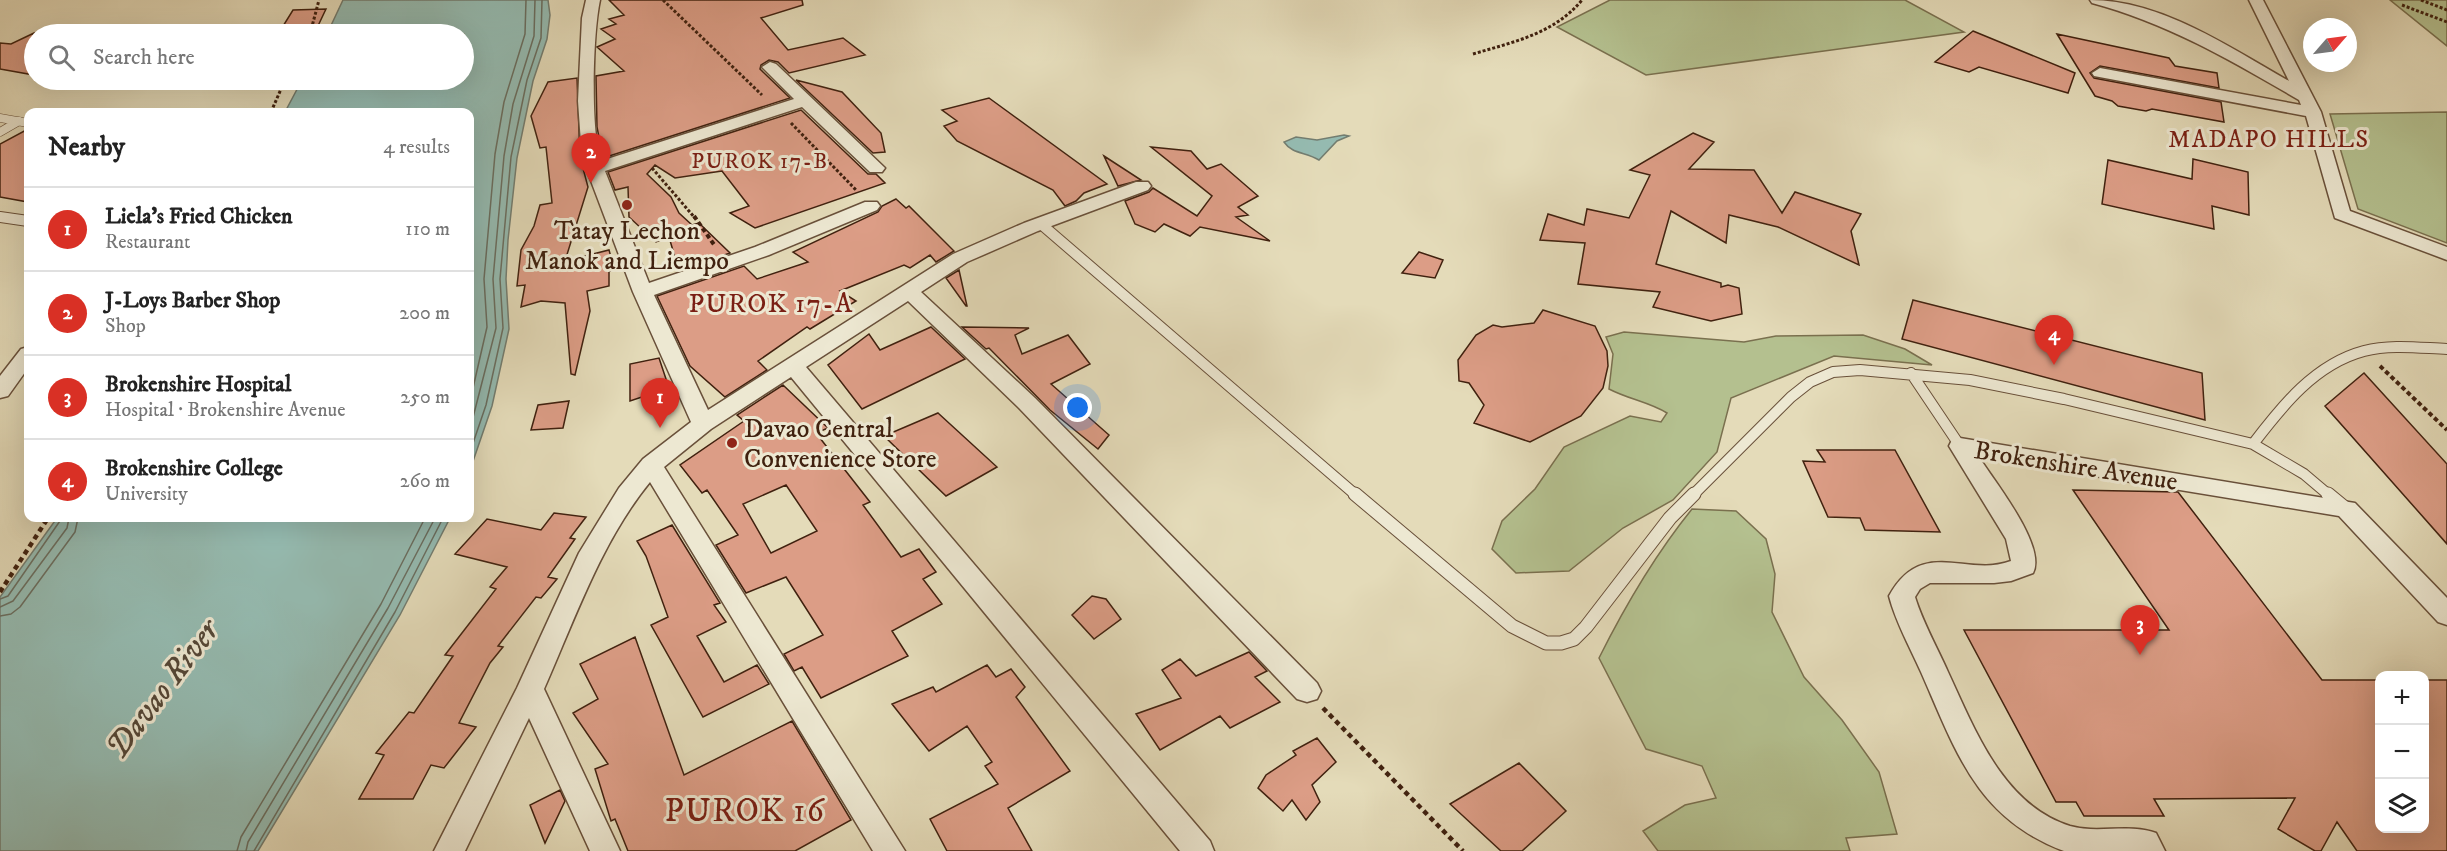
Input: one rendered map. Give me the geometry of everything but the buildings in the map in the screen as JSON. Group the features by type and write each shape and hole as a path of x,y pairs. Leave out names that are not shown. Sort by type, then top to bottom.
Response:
{"street":[{"path":"593,0 586,101 591,157 643,292 703,424"},
{"path":"2097,0 2162,20 2310,105"},
{"path":"2256,0 2310,105 2342,214 2447,254"},
{"path":"770,67 876,168"},
{"path":"2100,73 2310,105"},
{"path":"595,169 806,100"},
{"path":"449,851 530,689 588,560 627,494 651,465 703,424 960,258 1041,224 1142,186"},
{"path":"643,292 727,263 871,206"},
{"path":"909,291 1027,403 1307,691"},
{"path":"0,391 24,359"},
{"path":"794,367 1199,851"},
{"name":"Brokenshire Avenue","path":"1960,446 2346,509"},
{"name":"Brokenshire Avenue","path":"1960,446 2018,538 2024,554 2024,566 2016,572 2002,574 1951,570 1922,576 1905,588 1902,596 1969,750 1989,781 2007,801 2044,829 2086,846 2148,847"},
{"path":"651,465 890,851"},
{"path":"2346,509 2447,615"},
{"path":"530,689 605,851"}],"lane":[{"path":"0,118 24,122"},
{"path":"0,132 24,122"},
{"path":"0,217 24,220"},
{"path":"1041,224 1400,533 1512,626 1546,643 1561,643 1574,639 1586,627 1670,518 1810,382 1833,372 1860,370 1970,380 2064,399 2253,444 2304,474 2346,509"},
{"path":"2253,444 2278,410 2302,386 2335,364 2364,351 2406,347 2447,349"},
{"path":"1911,373 1960,446"}],"path":[{"path":"313,24 319,0"},
{"path":"1473,54 1547,30 1575,10 1582,0"},
{"path":"2421,0 2447,10"},
{"path":"2402,5 2447,22"},
{"path":"273,108 281,90"},
{"path":"639,155 686,205 727,263"},
{"path":"2364,351 2447,430"},
{"path":"0,592 45,522"},
{"path":"1307,691 1463,851"}],"green space":[{"path":"1610,0 1905,0 1964,32 1646,75 1557,27"},
{"path":"2390,0 2447,0 2447,46"},
{"path":"2447,112 2447,243 2358,209 2330,114"},
{"path":"1624,332 1744,342 1776,336 1863,335 1905,349 1932,365 1834,356 1731,398 1717,452 1673,500 1623,528 1569,571 1516,573 1492,549 1502,521 1535,489 1564,447 1630,416 1661,422 1667,413 1609,389 1613,354 1606,337"},
{"path":"1692,509 1736,511 1766,539 1775,574 1772,612 1804,677 1842,720 1879,772 1897,834 1846,838 1850,851 1658,851 1643,831 1685,805 1716,798 1702,766 1646,749 1599,658 1641,581"}],"water":[{"path":"343,0 548,0 550,15 547,39 533,81 517,158 506,279 509,329 492,406 474,458 474,108 287,108 297,90 474,90 474,24 332,24"},
{"path":"1349,136 1337,141 1319,160 1291,149 1284,142 1296,137 1317,140"},
{"name":"Davao River","path":"54,522 448,522 400,615 258,851 0,851 0,597"}],"place":[{"name":"J-Loys Barber Shop","path":"591,183"},
{"name":"Tatay Lechon Manok and Liempo","path":"627,205"},
{"name":"Brokenshire College","path":"2054,365"},
{"name":"Liela's Fried Chicken","path":"660,428"},
{"name":"Davao Central Convenience Store","path":"732,443"},
{"name":"Brokenshire Hospital","path":"2140,655"}],"district":[{"name":"MADAPO HILLS","path":"2269,139"},
{"name":"PUROK 17-B","path":"760,160"},
{"name":"PUROK 17-A","path":"771,303"},
{"name":"PUROK 16","path":"745,809"}]}
